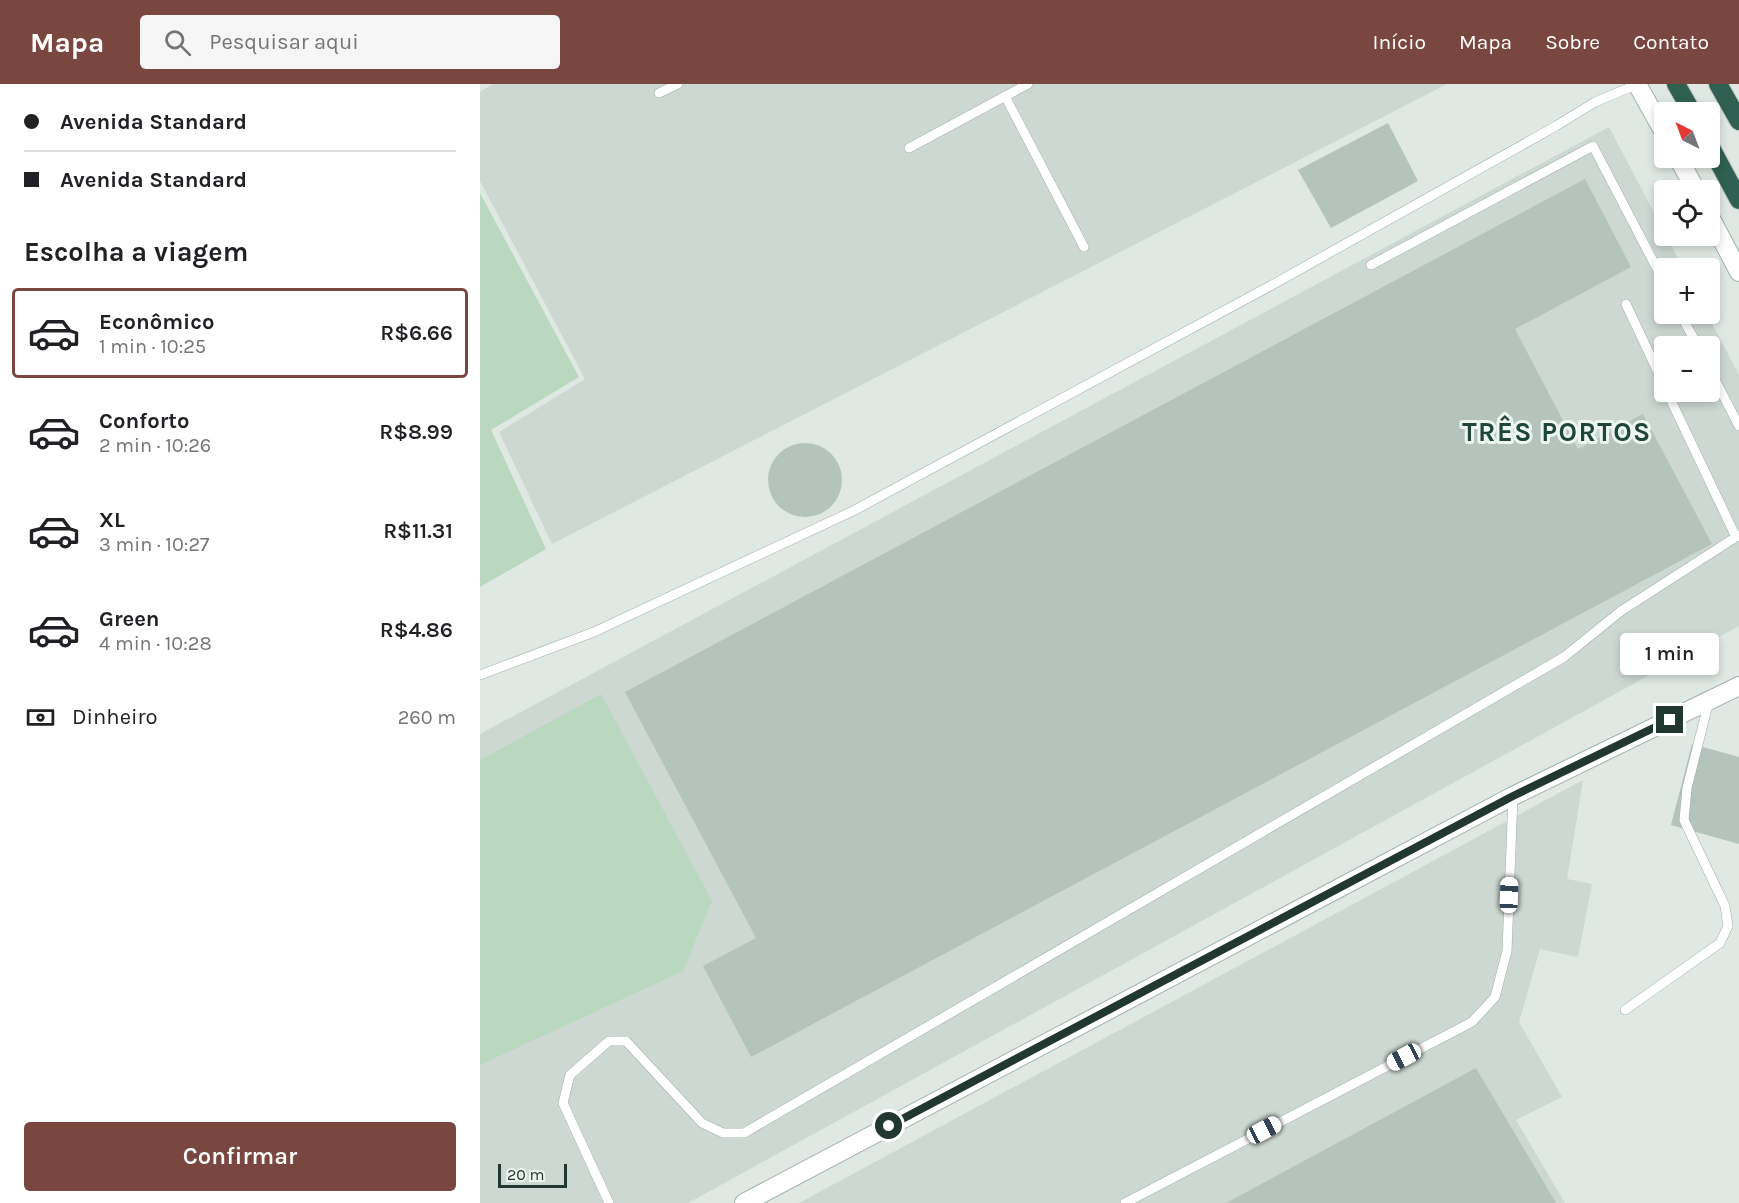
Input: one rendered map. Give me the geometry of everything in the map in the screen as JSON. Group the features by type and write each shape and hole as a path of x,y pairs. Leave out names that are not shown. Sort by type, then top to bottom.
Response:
{"highway":[{"path":"1676,84 1686,102"},
{"path":"1718,84 1739,121"},
{"path":"1720,165 1739,200"}],"street":[{"path":"1638,84 1654,114"},
{"path":"1720,236 1739,272"},
{"path":"744,1203 1513,796 1739,686"}],"lane":[{"path":"659,93 678,84"},
{"path":"909,148 1028,84"},
{"path":"480,675 594,632 853,511 1272,285 1595,102 1638,84"},
{"path":"1005,96 1084,247"},
{"path":"1371,265 1593,146 1654,263"},
{"path":"1626,304 1654,364"},
{"path":"1720,389 1739,426"},
{"path":"609,1203 563,1102 570,1075 609,1041 626,1041 702,1124 723,1133 744,1132 1564,657 1621,611 1737,536 1672,402"},
{"path":"1625,1010 1720,944 1728,926 1725,906 1684,820 1687,788 1709,700"},
{"path":"1125,1203 1472,1022 1495,997 1507,951 1513,796"}],"shaded area":[{"path":"493,84 1447,84 552,544 499,432 585,379 480,181 480,92"},
{"path":"1609,127 1654,213 1654,246 1671,246 1678,258 1654,258 1654,324 1712,324 1719,336 1654,336 1654,402 1720,402 1720,339 1739,375 1739,626 688,1203 480,1203 480,734"},
{"path":"1583,780 1567,879 1592,884 1578,957 1540,949 1519,1022 1562,1097 1516,1120 1565,1203 799,1203"}],"green space":[{"path":"480,193 579,377 491,430 546,549 480,587"},
{"path":"601,694 712,901 683,971 480,1065 480,760"}],"building":[{"path":"1388,123 1418,181 1331,228 1298,170"},
{"path":"1585,179 1631,267 1515,329 1578,449 1643,414 1712,544 751,1057 703,966 756,938 625,692"},
{"path":"805,443 826,449 836,459 842,480 836,501 826,511 805,517 784,511 774,501 768,480 774,459 784,449"},
{"path":"1692,744 1739,757 1739,844 1671,825"},
{"path":"1476,1068 1556,1203 1226,1203"}],"district":[{"name":"TRÊS PORTOS","path":"1557,432"}],"route":[{"path":"889,1126 1513,796 1670,720"}]}
